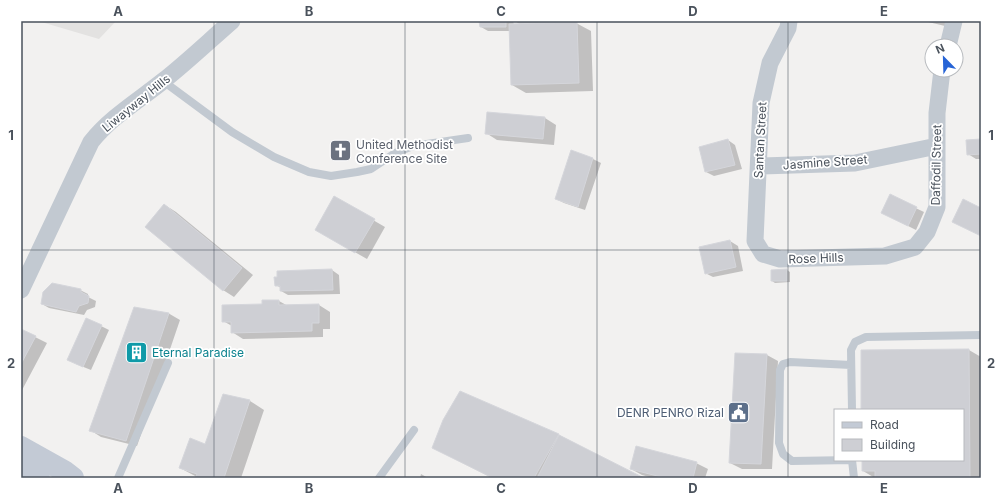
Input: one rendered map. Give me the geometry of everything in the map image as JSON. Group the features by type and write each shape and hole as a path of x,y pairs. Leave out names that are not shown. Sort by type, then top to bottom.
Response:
{"main road":[{"path":"21,447 64,471 73,478"},
{"path":"21,468 39,478"}],"street":[{"name":"Liwayway Hills","path":"21,290 91,142 112,120 164,81 232,21"},
{"name":"Santan Street","path":"755,241 761,103 770,63 788,28 789,21"},
{"path":"950,38 954,21"},
{"name":"Daffodil Street","path":"885,256 915,247 927,232 937,207 937,113 941,78"},
{"name":"Jasmine Street","path":"759,166 855,163 937,146"},
{"name":"Rose Hills","path":"755,241 764,254 780,259 885,256"}],"lane":[{"path":"164,81 232,132 274,157 309,172 332,176 357,172 371,169 395,153 412,146 468,138"},
{"path":"852,409 851,350 855,342 866,337 981,335"},
{"path":"118,478 168,362"},
{"path":"834,460 792,461 783,454 780,443 780,370 783,364 790,362 851,365"},
{"path":"379,478 414,430"},
{"path":"852,461 854,478"}],"shaded area":[{"path":"38,21 116,21 99,39"}],"building":[{"path":"479,21 506,21 506,27 480,27"},
{"path":"577,22 579,83 511,85 509,24"},
{"path":"487,112 545,117 543,139 485,134"},
{"path":"728,139 735,165 705,172 699,147"},
{"path":"981,139 981,154 967,155 966,140"},
{"path":"571,150 593,158 578,207 555,199"},
{"path":"890,194 917,207 908,226 881,213"},
{"path":"334,196 375,219 355,253 315,230"},
{"path":"963,199 981,208 981,236 952,222"},
{"path":"164,204 242,268 223,291 145,227"},
{"path":"730,240 736,267 705,274 699,247"},
{"path":"332,269 333,290 280,291 280,286 275,286 274,277 277,277 277,271"},
{"path":"787,269 787,281 771,281 771,270"},
{"path":"52,283 81,289 81,292 89,296 88,303 79,306 76,312 41,304 43,292"},
{"path":"262,300 279,300 279,305 319,304 319,323 312,323 312,331 231,333 231,322 222,322 222,305 262,304"},
{"name":"Eternal Paradise","path":"134,307 169,313 126,441 89,431"},
{"path":"86,318 102,325 83,367 67,360"},
{"path":"21,329 36,336 21,364"},
{"path":"969,349 970,478 875,478 875,471 862,471 862,461 964,461 964,409 861,409 861,350"},
{"path":"735,353 767,354 761,464 729,463"},
{"path":"460,391 559,434 534,478 493,478 432,448 443,420"},
{"path":"223,394 250,400 224,478 195,478 197,474 179,468 190,438 205,444"},
{"path":"559,435 644,478 537,478"},
{"path":"636,446 697,462 693,478 665,478 630,469"}],"place":[{"name":"United Methodist Conference Site","path":"341,151"},
{"name":"Eternal Paradise","path":"137,352"},
{"name":"DENR PENRO Rizal","path":"739,412"}]}
